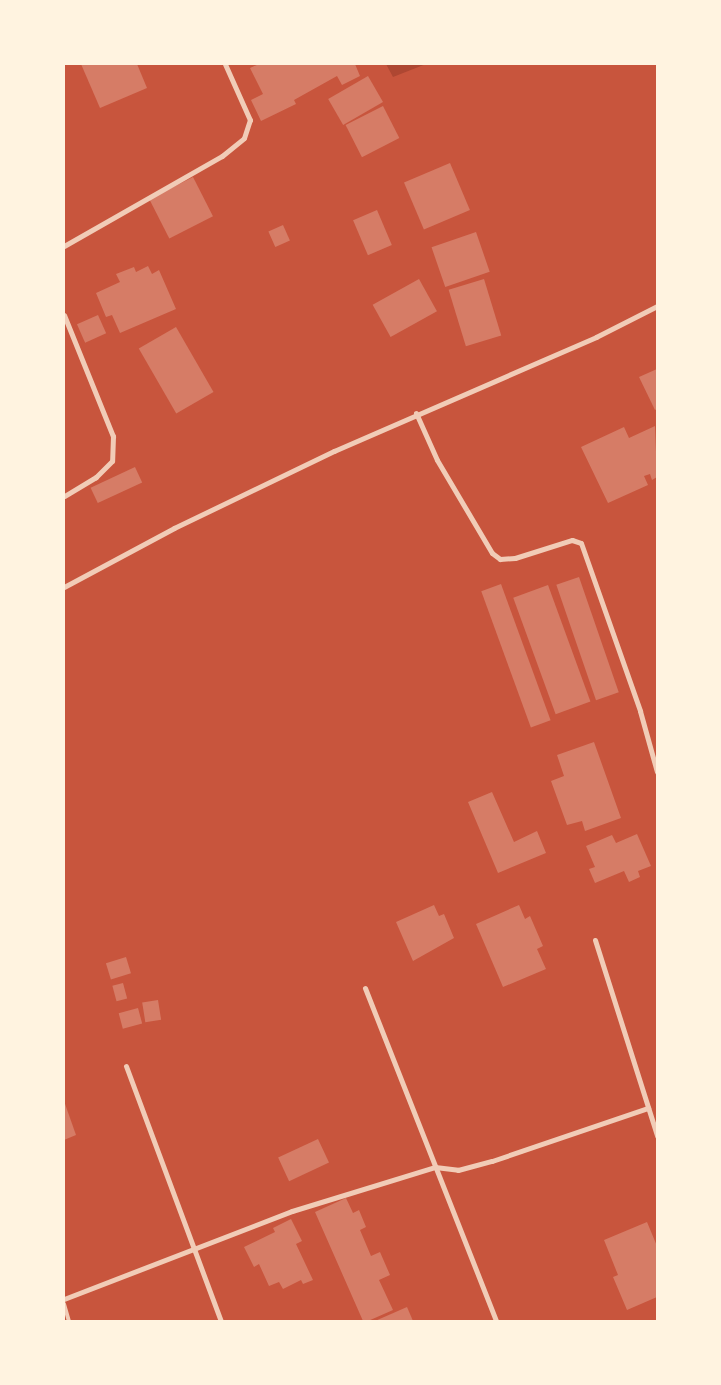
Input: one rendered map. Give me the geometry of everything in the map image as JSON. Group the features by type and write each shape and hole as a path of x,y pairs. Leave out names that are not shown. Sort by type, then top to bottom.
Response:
{"street":[{"path":"64,246 222,156 244,138 250,120 225,64"},
{"path":"64,587 174,528 416,413 596,338 657,306"},
{"path":"64,315 112,436 112,461 96,477 64,496"},
{"path":"416,413 437,460 492,553 500,559 515,558 572,540 581,543 640,711 657,772"},
{"path":"595,940 657,1136"},
{"path":"365,988 496,1321"},
{"path":"126,1066 222,1321"},
{"path":"64,1299 292,1211 435,1167 458,1170 492,1161 648,1108"}],"lane":[{"path":"64,1304 69,1321"}],"shaded area":[{"path":"386,64 426,64 393,77"}],"building":[{"path":"81,64 137,64 147,88 100,108"},
{"path":"259,64 355,64 360,76 342,85 337,76 294,100 296,104 261,121 251,100 263,94 250,68"},
{"path":"368,76 383,102 343,125 328,99"},
{"path":"383,106 399,138 362,157 346,125"},
{"path":"450,163 470,210 424,229 404,183"},
{"path":"193,177 213,216 169,238 149,199"},
{"path":"377,210 392,245 368,255 353,220"},
{"path":"283,225 290,241 275,247 268,232"},
{"path":"476,232 490,272 445,287 432,247"},
{"path":"148,266 152,274 159,270 176,309 120,333 112,315 106,317 96,293 120,282 116,274 134,267 136,272"},
{"path":"419,279 437,311 391,337 373,305"},
{"path":"484,279 501,335 466,346 449,290"},
{"path":"98,315 106,333 85,343 77,324"},
{"path":"176,327 214,392 176,413 139,348"},
{"path":"657,369 657,409 655,410 639,377"},
{"path":"655,426 657,477 652,480 650,474 644,476 648,485 608,503 581,447 624,427 629,438"},
{"path":"135,467 142,482 98,503 91,488"},
{"path":"579,577 619,692 596,700 556,585"},
{"path":"501,584 551,720 531,727 481,591"},
{"path":"548,585 590,702 556,714 513,598"},
{"path":"594,742 621,818 585,831 582,821 567,825 551,781 564,776 557,755"},
{"path":"492,792 514,842 537,831 546,853 498,873 468,802"},
{"path":"637,834 651,866 638,871 640,877 629,882 624,871 595,883 589,869 595,867 586,846 612,835 616,843"},
{"path":"434,905 439,916 444,914 454,938 413,961 396,922"},
{"path":"519,905 525,919 530,916 543,946 537,949 546,969 503,987 476,924"},
{"path":"126,957 131,973 111,979 106,963"},
{"path":"123,983 127,998 117,1001 112,986"},
{"path":"158,1000 161,1020 145,1022 142,1003"},
{"path":"138,1008 142,1023 123,1029 119,1013"},
{"path":"64,1101 76,1135 64,1140"},
{"path":"318,1139 329,1163 289,1181 278,1158"},
{"path":"346,1198 353,1213 359,1210 366,1227 360,1230 371,1256 380,1252 390,1275 379,1280 393,1310 368,1321 363,1321 315,1212"},
{"path":"291,1219 302,1241 296,1244 313,1280 303,1284 301,1280 283,1289 279,1282 269,1286 259,1264 254,1267 244,1247 275,1232 273,1228"},
{"path":"647,1222 657,1246 657,1297 627,1310 613,1277 618,1275 604,1240"},
{"path":"407,1307 413,1321 375,1321"}]}
